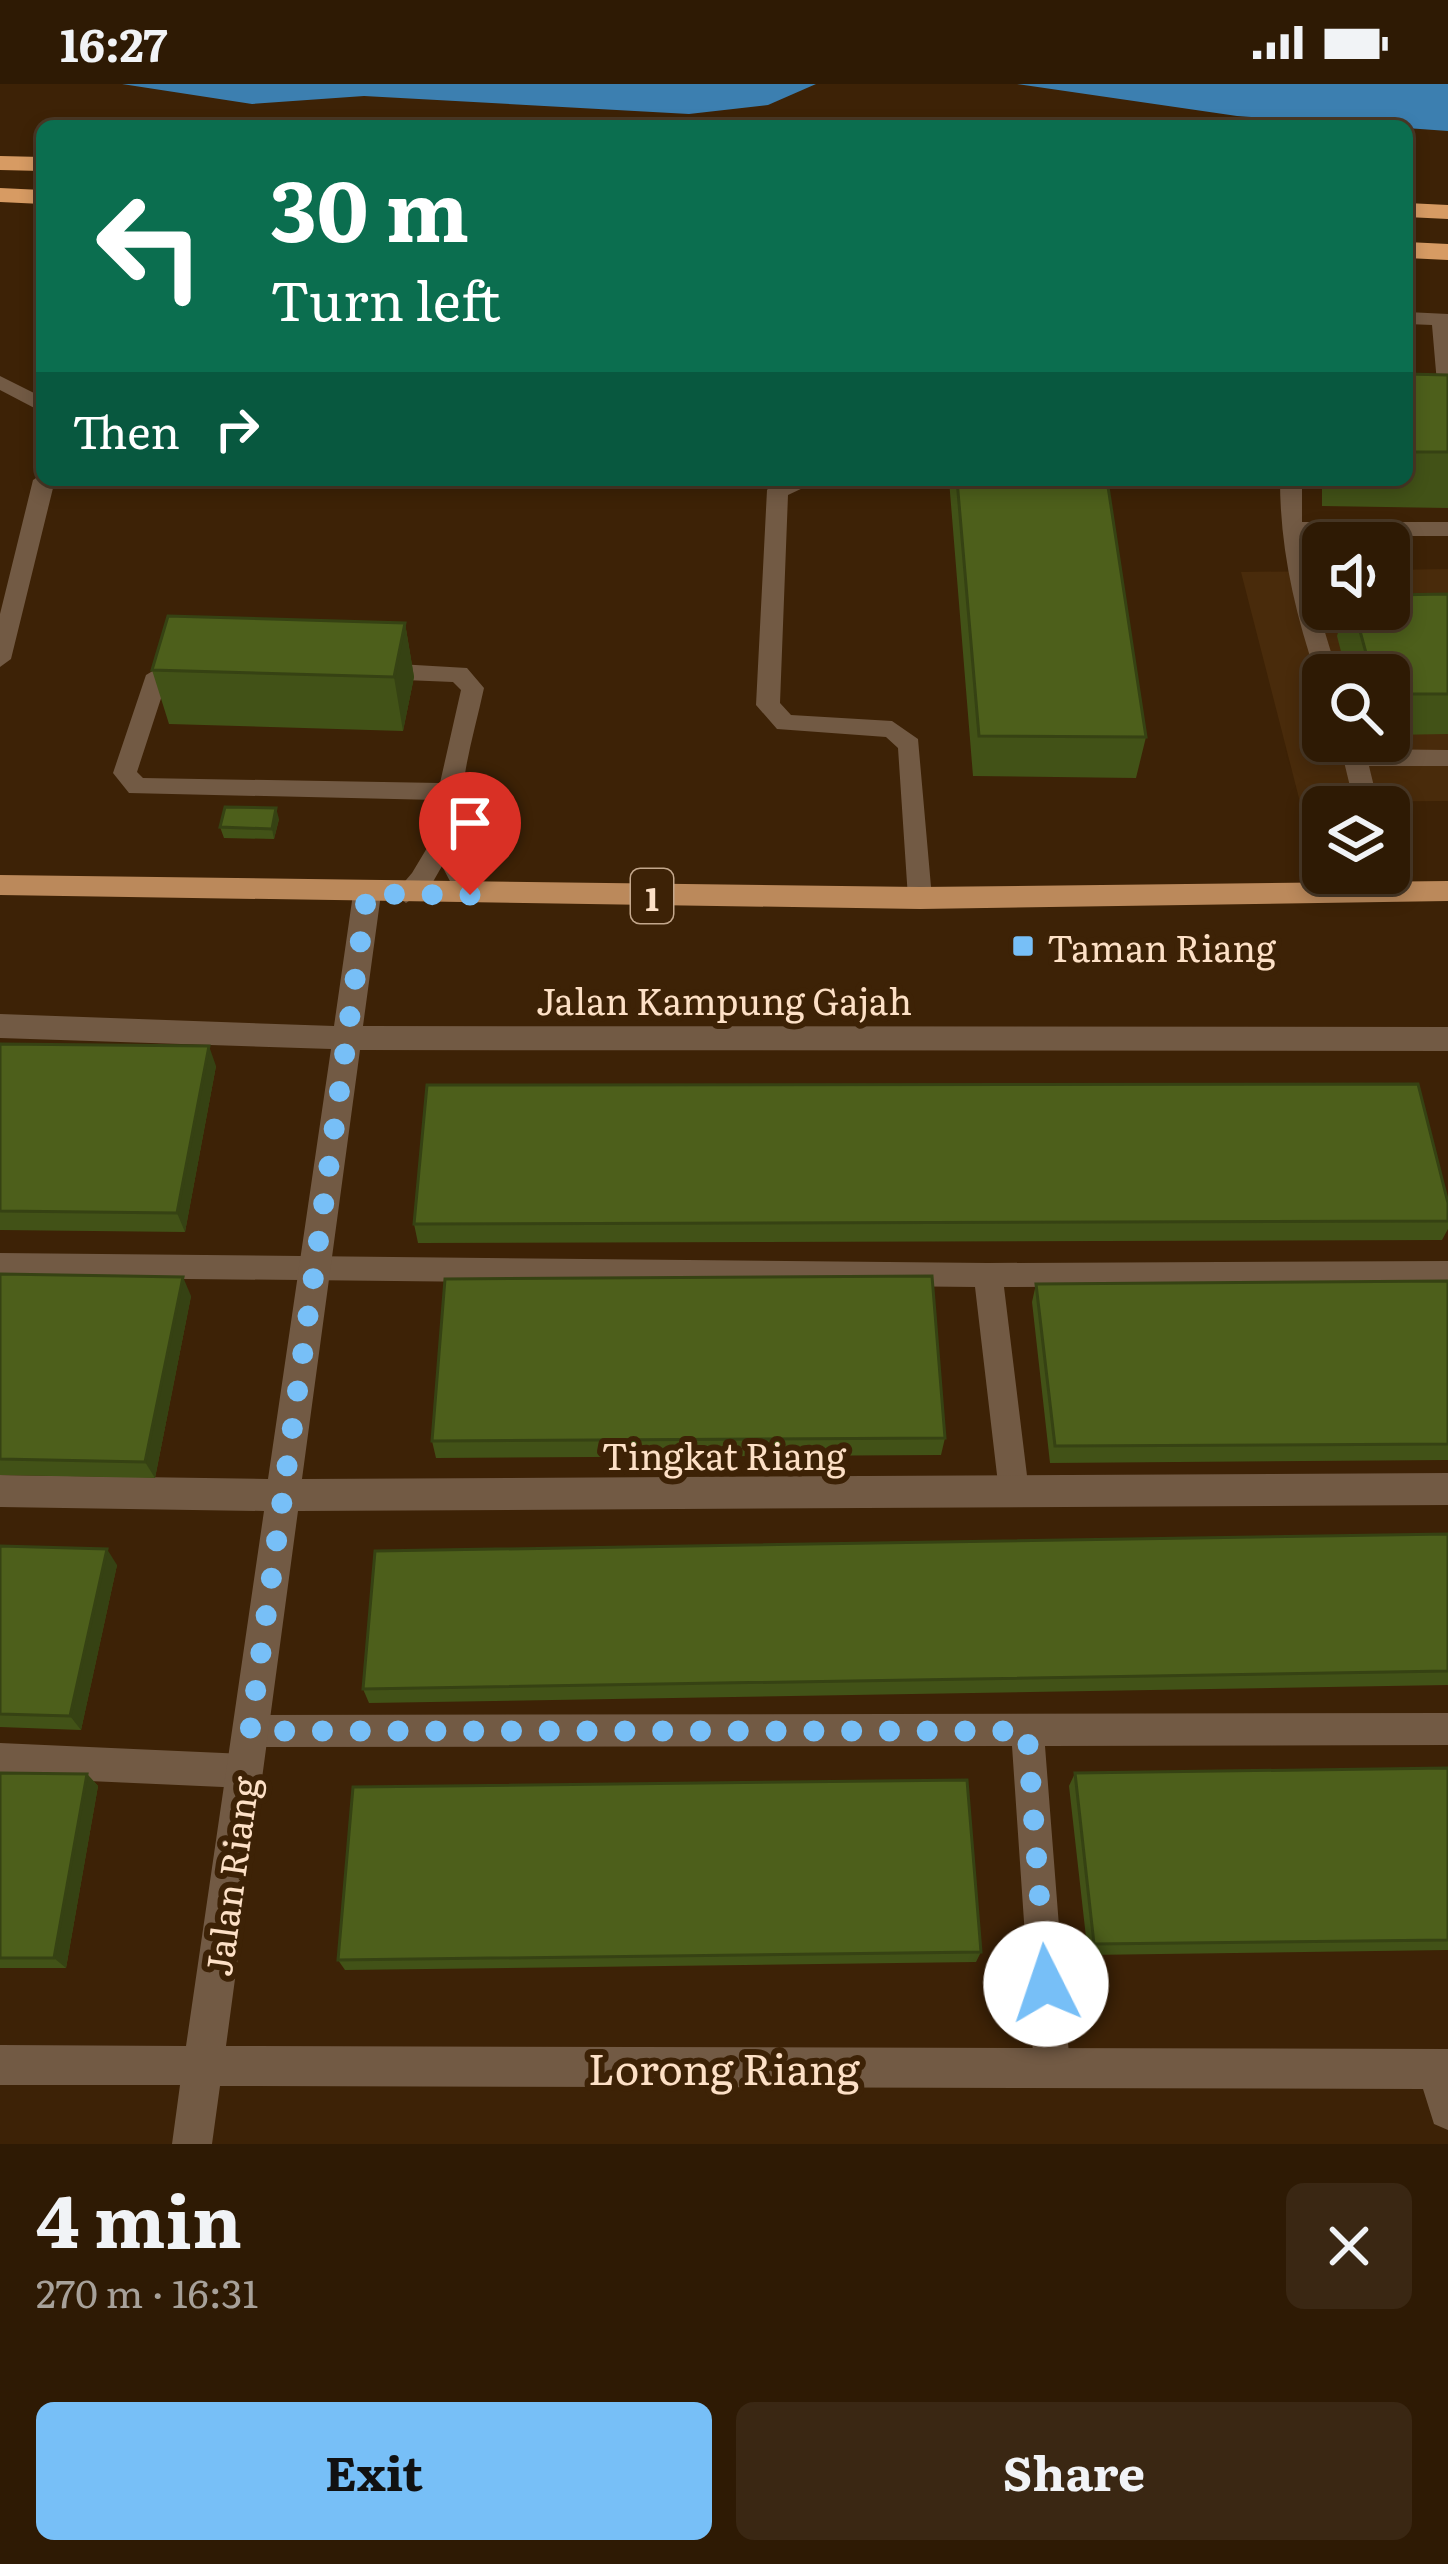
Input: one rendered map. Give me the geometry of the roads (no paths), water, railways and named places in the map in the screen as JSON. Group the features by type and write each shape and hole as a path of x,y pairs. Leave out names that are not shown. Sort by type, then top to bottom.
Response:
{"highway":[{"path":"0,163 36,164"},
{"path":"0,195 36,197"},
{"path":"1413,210 1448,212"},
{"path":"1413,250 1448,252"}],"main road":[{"name":"1","path":"0,885 367,894 920,898 1448,891"}],"street":[{"name":"Jalan Riang","path":"192,2144 367,894"},
{"name":"Jalan Kampung Gajah","path":"0,1026 346,1038 1448,1039"},
{"name":"Tingkat Riang","path":"0,1491 283,1495 1448,1489"},
{"name":"Lorong Riang","path":"0,2065 1443,2069"},
{"path":"1443,2069 1448,2110"}],"lane":[{"path":"1413,318 1444,319 1448,395"},
{"path":"0,382 36,403"},
{"path":"0,658 7,601 42,486"},
{"path":"1292,486 1289,530 1302,570"},
{"path":"794,487 778,490 768,705 785,723 892,729 910,745 920,898"},
{"path":"1289,530 1448,529"},
{"path":"206,662 183,661 157,674 125,773 137,787 452,792"},
{"path":"367,670 459,674 473,688 446,836 450,863 470,895"},
{"path":"1410,754 1448,758"},
{"path":"406,894 421,880 446,836"},
{"path":"0,1265 988,1275 1448,1273"},
{"path":"988,1275 1014,1492"},
{"path":"250,1731 1448,1729"},
{"path":"1027,1731 1052,2068"},
{"path":"0,1760 245,1771"}],"water":[{"path":"122,84 816,84 768,105 689,114 364,96 252,104"},
{"path":"1017,84 1448,84 1448,131 1413,129 1413,120 1237,116"}],"place":[{"name":"Taman Riang","path":"1023,946"}]}
